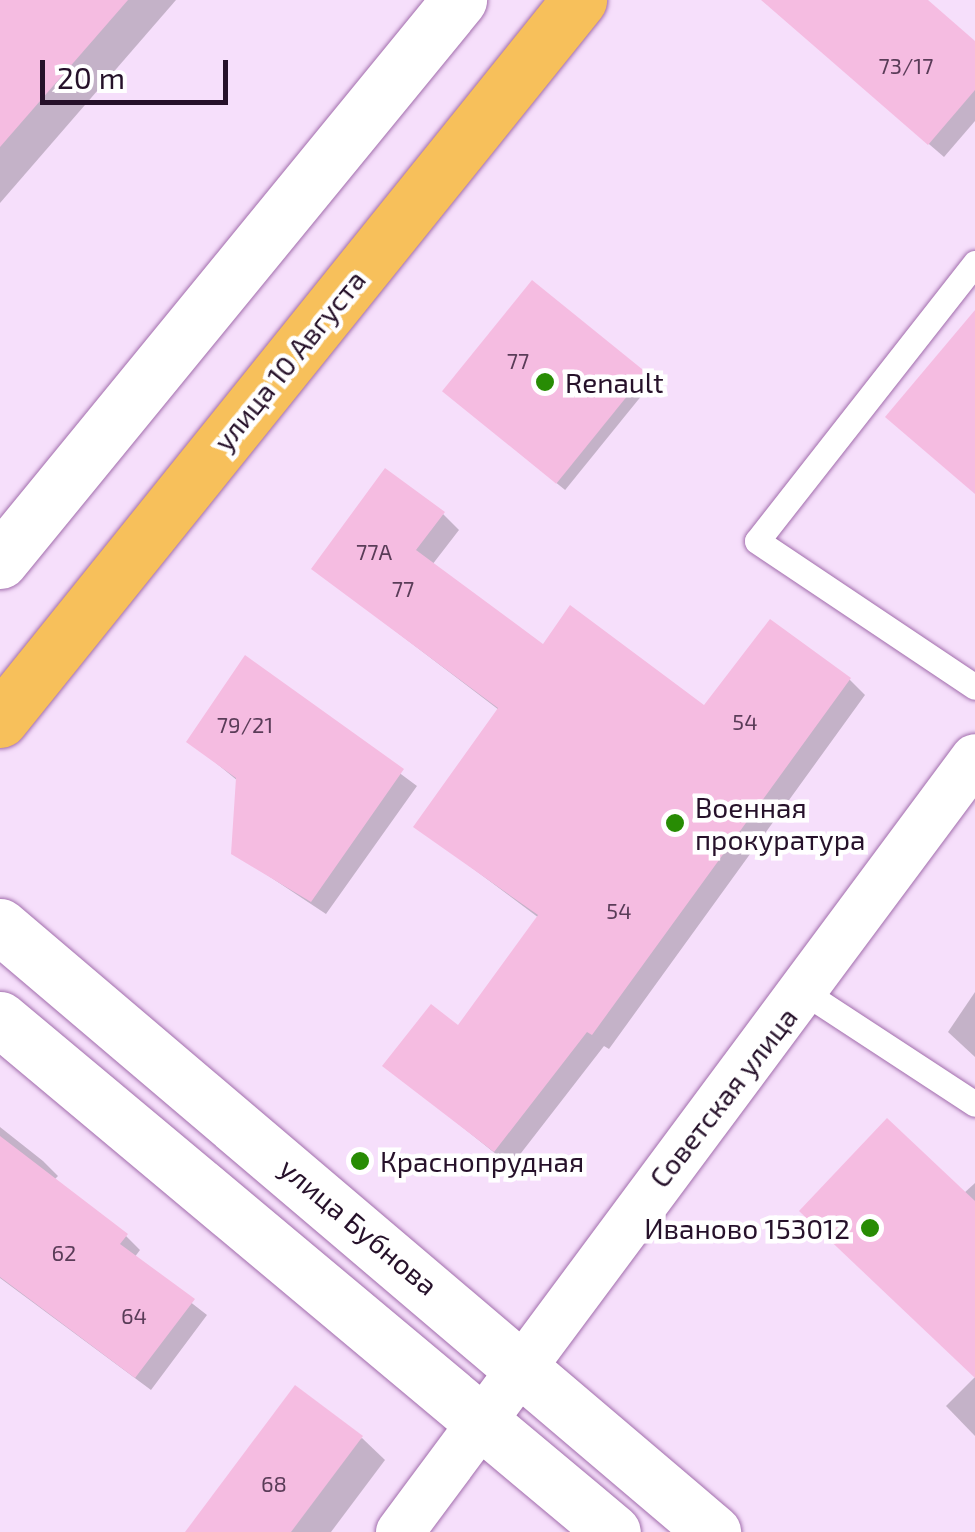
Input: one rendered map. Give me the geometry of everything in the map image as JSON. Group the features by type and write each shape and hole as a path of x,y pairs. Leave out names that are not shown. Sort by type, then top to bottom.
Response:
{"highway":[{"name":"улица 10 Августа","path":"0,720 579,0"}],"main road":[{"path":"0,561 459,0"},
{"name":"улица Бубнова","path":"0,926 521,1362 714,1532"},
{"path":"0,1019 483,1418 613,1532"}],"street":[{"name":"Советская улица","path":"400,1532 521,1362 804,992 975,758"}],"lane":[{"path":"975,263 757,540 975,687"},
{"path":"804,992 975,1104"}],"building":[{"path":"0,0 128,0 0,147"},
{"path":"761,0 928,0 975,41 975,90 928,145"},
{"name":"Renault","path":"532,280 646,373 556,484 442,391"},
{"path":"975,310 975,494 885,417"},
{"path":"385,468 445,512 416,550 543,644 570,605 704,705 770,619 851,678 592,1035 587,1032 494,1152 382,1066 431,1004 458,1025 538,915 413,827 498,708 311,569"},
{"path":"245,655 404,769 311,902 231,854 236,778 186,742"},
{"path":"887,1118 975,1201 975,1378 799,1211"},
{"path":"0,1136 128,1234 120,1244 195,1299 135,1378 0,1277"},
{"path":"295,1385 363,1436 291,1532 185,1532"}],"place":[{"name":"Renault","path":"545,382"},
{"name":"Военная прокуратура","path":"675,823"},
{"name":"Краснопрудная","path":"360,1161"},
{"name":"Иваново 153012","path":"870,1228"}]}
